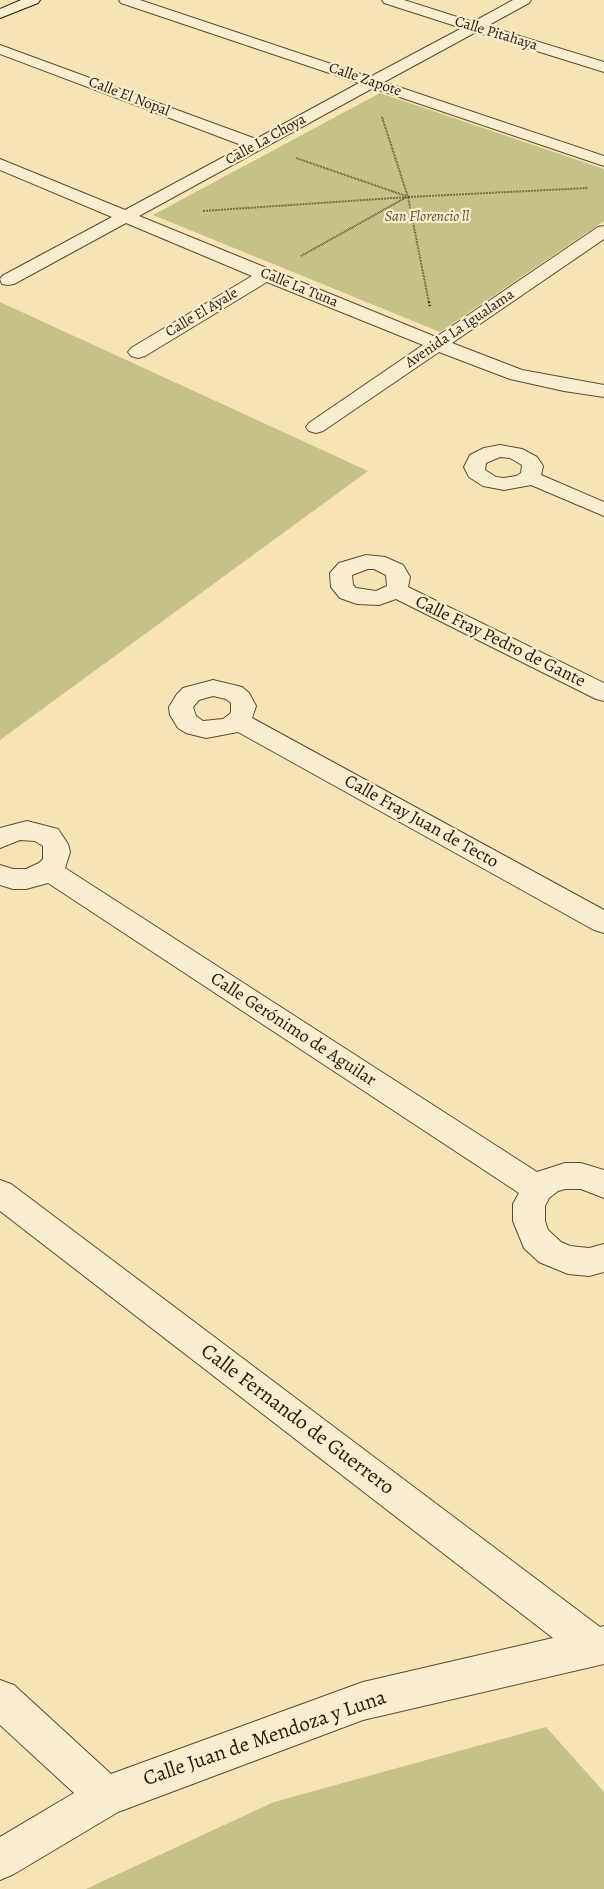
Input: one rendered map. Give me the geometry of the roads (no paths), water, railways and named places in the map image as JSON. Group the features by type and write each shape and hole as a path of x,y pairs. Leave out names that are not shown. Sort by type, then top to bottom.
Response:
{"street":[{"path":"0,14 33,0"},
{"name":"Calle Zapote","path":"126,0 604,161"},
{"name":"Calle Pitahaya","path":"389,0 604,67"},
{"name":"Calle La Choya","path":"8,280 524,0"},
{"name":"Calle El Nopal","path":"0,49 257,145"},
{"name":"Calle La Tuna","path":"0,164 266,275 517,375 564,385 604,390"},
{"name":"Avenida La Igualama","path":"316,427 604,231"},
{"name":"Calle El Ayale","path":"138,352 266,275"},
{"path":"529,477 604,510"},
{"name":"Calle Fray Pedro de Gante","path":"396,590 604,693"},
{"name":"Calle Fray Juan de Tecto","path":"238,721 604,923"},
{"path":"0,839 15,832 27,830 39,832 49,836 58,852 56,862 38,876 26,880 0,875"},
{"name":"Calle Gerónimo de Aguilar","path":"48,870 538,1189"},
{"path":"604,1185 598,1181 581,1176 565,1176 549,1180 538,1189 529,1204 529,1221 536,1238 550,1252 568,1260 588,1262 604,1258"},
{"name":"Calle Fernando de Guerrero","path":"0,1194 599,1645"},
{"name":"Calle Juan de Mendoza y Luna","path":"0,1860 106,1796 363,1701 599,1645"},
{"path":"0,1699 106,1796"}],"park label":[{"name":"San Florencio ll","path":"427,217"}]}
